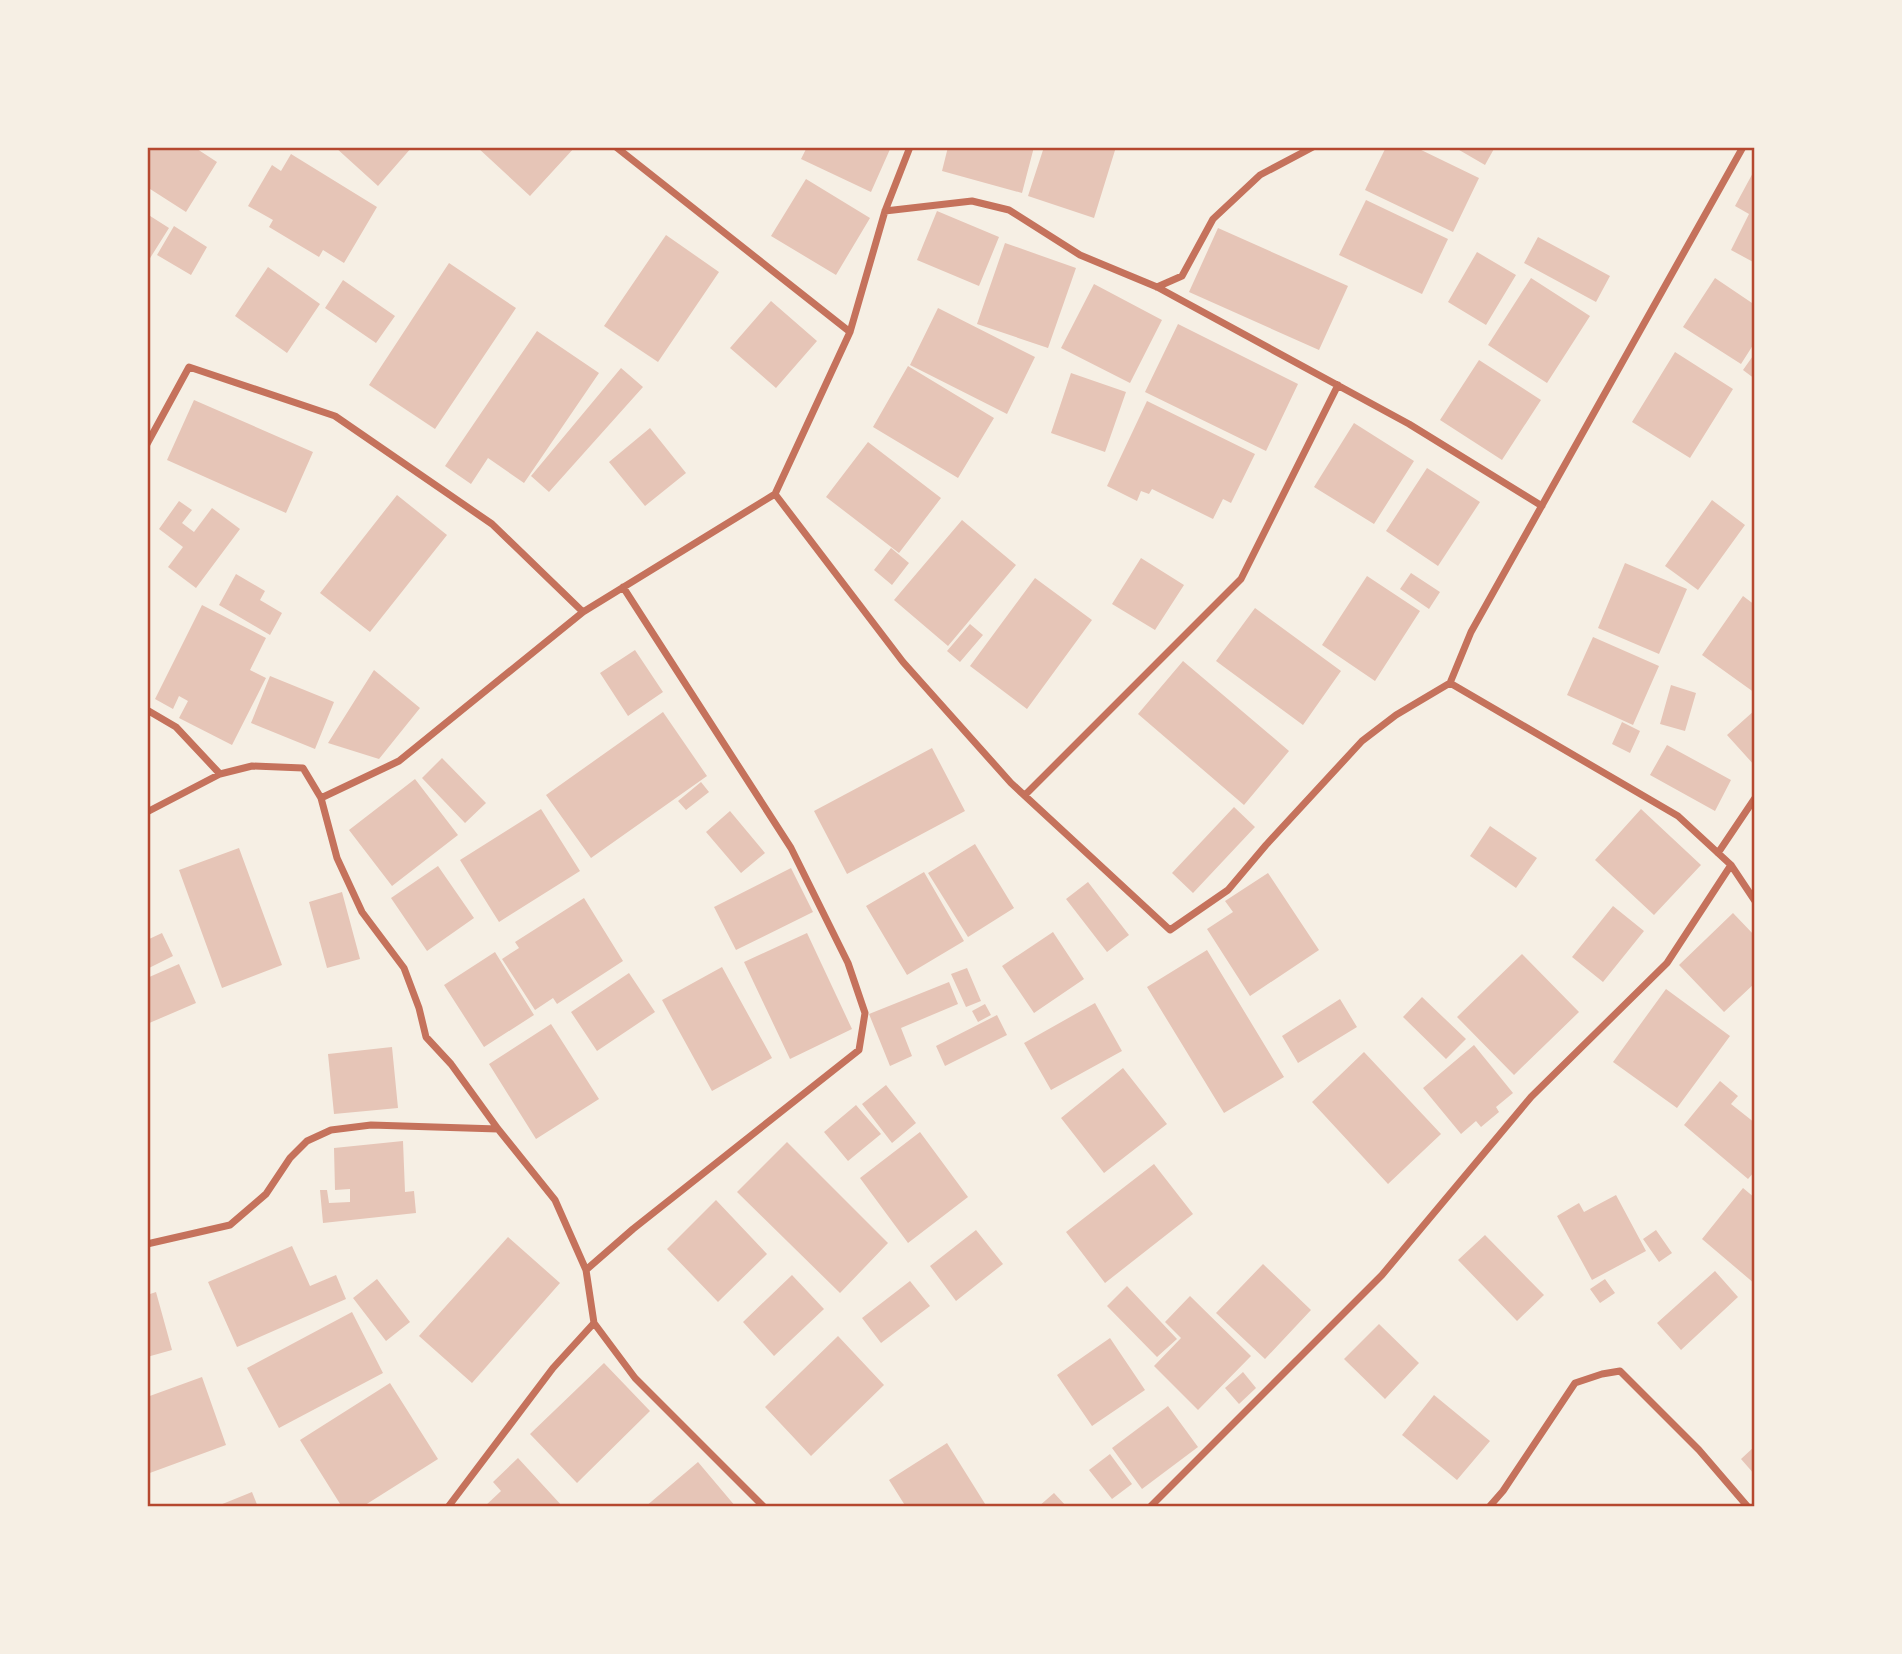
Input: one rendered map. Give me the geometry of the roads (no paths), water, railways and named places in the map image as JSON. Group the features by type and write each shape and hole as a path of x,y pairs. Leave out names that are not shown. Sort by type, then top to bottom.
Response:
{"street":[{"path":"616,147 850,332"},
{"path":"321,798 399,761 583,612 775,494 850,332 885,211 910,147"},
{"path":"1157,287 1182,276 1213,219 1259,176 1313,147"},
{"path":"775,494 903,662 1011,783 1170,930 1228,890 1362,741 1396,715 1450,683 1471,632 1743,147"},
{"path":"885,211 972,201 1009,211 1080,256 1157,287 1409,424 1542,506"},
{"path":"147,444 189,367 335,416 492,524 583,612"},
{"path":"1025,795 1241,579 1338,385"},
{"path":"586,1270 633,1229 859,1049 865,1013 848,962 792,848 623,587"},
{"path":"1450,683 1678,816 1731,865 1755,901"},
{"path":"147,710 177,727 220,774"},
{"path":"147,812 220,774 251,766 303,768 321,798 337,858 362,912 404,968 419,1008 426,1037 451,1064 498,1129 555,1200 586,1270 594,1323 635,1378 764,1507"},
{"path":"1718,853 1755,798"},
{"path":"1150,1507 1382,1275 1531,1097 1667,963 1731,865"},
{"path":"147,1244 230,1225 266,1194 290,1158 307,1140 331,1130 371,1125 498,1129"},
{"path":"448,1507 553,1368 594,1323"},
{"path":"1489,1507 1503,1491 1575,1383 1620,1371 1699,1450 1748,1507"}]}
